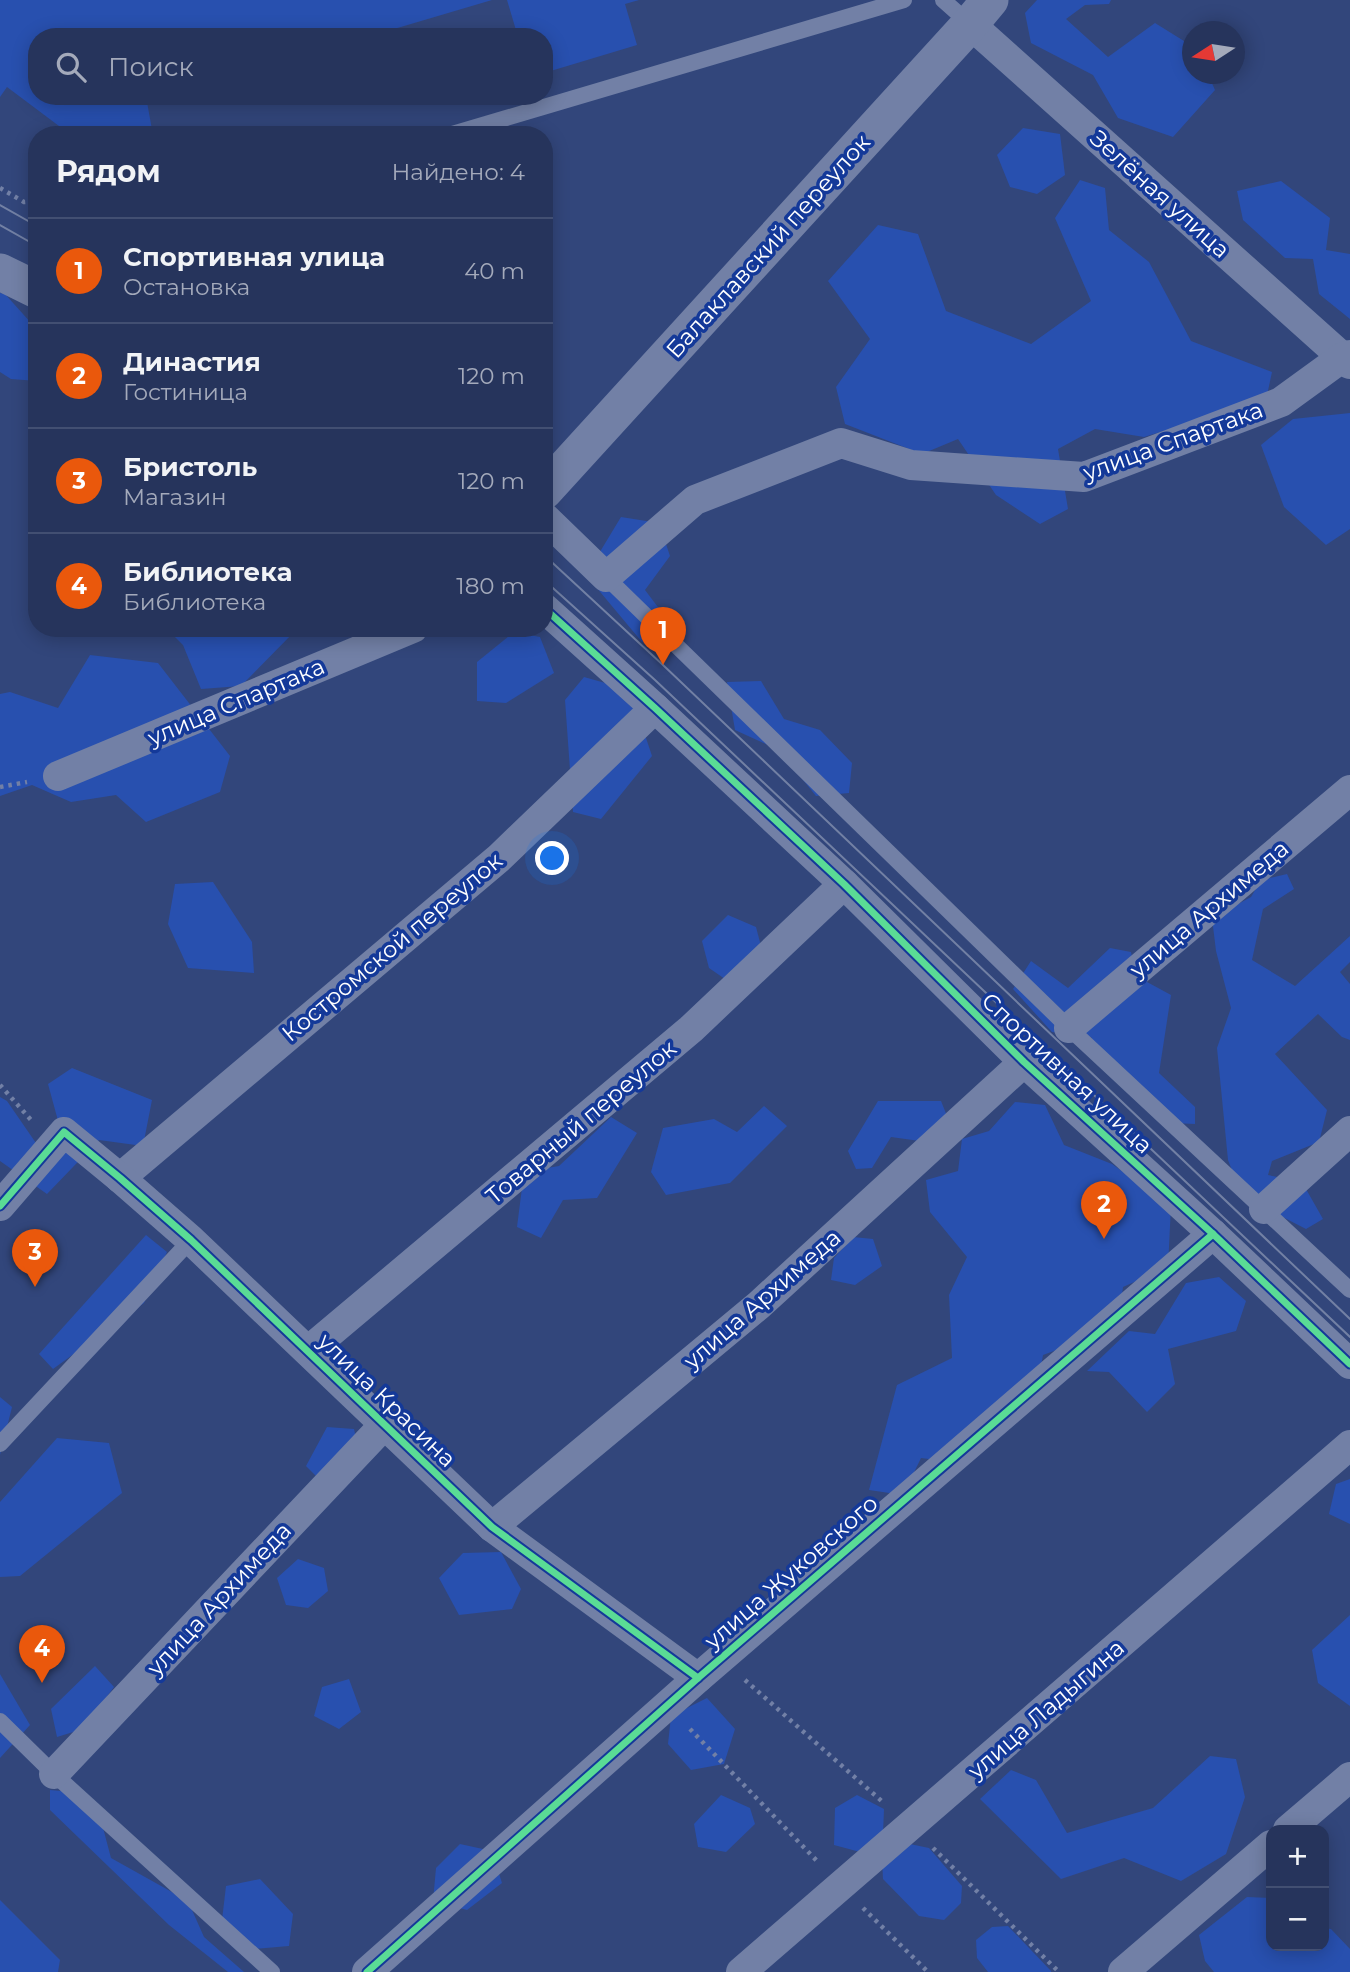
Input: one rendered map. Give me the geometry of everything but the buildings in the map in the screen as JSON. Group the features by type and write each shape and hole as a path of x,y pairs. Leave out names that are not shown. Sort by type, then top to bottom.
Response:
{"street":[{"name":"Зелёная улица","path":"980,12 1348,359"},
{"name":"Балаклавский переулок","path":"553,481 980,12"},
{"path":"0,272 28,286"},
{"name":"улица Спартака","path":"606,577 695,500 841,443 911,466 1084,477 1281,402 1348,359"},
{"path":"553,526 606,577"},
{"name":"Спортивная улица","path":"553,616 844,884 1024,1062 1213,1234 1350,1364"},
{"name":"улица Спартака","path":"58,776 391,637"},
{"name":"Костромской переулок","path":"120,1178 499,858 655,708"},
{"name":"улица Архимеда","path":"1069,1028 1350,790"},
{"name":"Товарный переулок","path":"308,1351 691,1029 844,884"},
{"name":"улица Архимеда","path":"492,1527 759,1305 1024,1062"},
{"path":"1264,1209 1350,1131"},
{"path":"0,1206 58,1138"},
{"name":"улица Красина","path":"58,1138 120,1178 191,1240 492,1527 698,1678"},
{"name":"улица Жуковского","path":"367,1972 698,1678 1213,1234"},
{"name":"улица Архимеда","path":"54,1774 384,1424"},
{"name":"улица Ладыгина","path":"741,1972 1350,1445"},
{"path":"1294,1825 1350,1777"},
{"path":"1123,1972 1266,1849"}],"lane":[{"path":"553,104 904,0"},
{"path":"943,0 980,12"},
{"path":"479,126 550,105"},
{"path":"606,577 1069,1028 1350,1290"},
{"path":"0,1444 191,1240"},
{"path":"0,1721 54,1774 272,1972"}],"path":[{"path":"0,188 28,202"},
{"path":"0,1085 58,1138"},
{"path":"668,1705 841,1887 928,1972"}],"shaded area":[{"path":"0,0 492,0 397,28 28,28 28,103 7,87 0,97"},
{"path":"507,0 639,0 625,4 637,45 553,70 553,28 515,28"},
{"path":"1037,0 1111,0 1109,4 1085,5 1066,19 1108,57 1155,23 1182,40 1182,84 1212,84 1215,90 1173,137 1118,118 1093,75 1031,43 1025,13"},
{"path":"31,105 148,105 151,126 59,126"},
{"path":"1023,128 1060,134 1065,175 1037,194 1010,187 997,155"},
{"path":"1080,180 1105,188 1109,230 1149,262 1191,341 1272,372 1266,400 1144,437 1095,429 1058,449 1068,509 1040,524 996,495 958,439 922,454 845,424 836,387 870,339 828,281 878,225 918,234 946,311 1031,344 1091,301 1055,218"},
{"path":"1281,181 1330,218 1326,250 1350,254 1350,319 1319,294 1313,259 1285,258 1243,220 1237,191"},
{"path":"0,293 5,294 28,320 28,380 11,379 0,372"},
{"path":"1350,413 1350,529 1326,545 1284,507 1261,445 1293,419"},
{"path":"621,517 659,523 670,556 645,590 670,623 666,646 642,642 596,587 598,555"},
{"path":"175,637 289,637 241,686 201,689 183,645"},
{"path":"508,637 540,637 554,673 506,703 477,701 477,662"},
{"path":"90,655 158,663 230,756 220,792 146,822 116,795 71,802 32,785 0,796 0,694 10,692 58,708"},
{"path":"584,677 630,690 652,756 601,819 573,812 565,700"},
{"path":"761,681 784,719 820,730 852,763 849,793 816,796 779,750 735,730 727,682"},
{"path":"1287,874 1294,889 1263,909 1252,960 1295,986 1350,936 1350,962 1340,972 1350,984 1350,1040 1342,1037 1318,1014 1275,1054 1327,1110 1319,1142 1272,1161 1268,1175 1302,1182 1323,1219 1306,1229 1242,1196 1228,1160 1217,1048 1231,1008 1216,951 1212,918 1251,897 1261,880"},
{"path":"213,882 252,942 254,973 188,968 168,924 175,884"},
{"path":"728,915 756,927 766,965 738,988 709,968 702,941"},
{"path":"1110,948 1131,952 1136,976 1171,995 1159,1073 1195,1107 1195,1124 1173,1123 1113,1079 1091,1037 1052,1032 1013,989 1031,961 1068,988"},
{"path":"72,1068 152,1100 143,1146 99,1140 47,1194 0,1161 0,1097 7,1101 38,1146 60,1128 48,1084"},
{"path":"878,1101 941,1101 949,1121 927,1142 891,1137 872,1168 856,1169 848,1151"},
{"path":"1015,1102 1045,1105 1064,1145 1112,1164 1171,1206 1168,1267 1123,1287 1120,1311 1086,1339 1043,1355 1039,1378 945,1461 921,1458 903,1495 869,1490 897,1385 952,1358 949,1295 967,1257 930,1212 926,1180 958,1171 962,1139 989,1131"},
{"path":"764,1106 787,1126 730,1183 666,1195 651,1172 663,1128 714,1119 737,1132"},
{"path":"611,1117 637,1133 597,1198 563,1200 541,1238 517,1227 524,1172 559,1166"},
{"path":"146,1235 167,1252 144,1303 53,1369 39,1354"},
{"path":"853,1237 873,1239 882,1266 855,1285 831,1280 834,1258"},
{"path":"1219,1277 1246,1301 1236,1331 1168,1349 1175,1384 1147,1412 1109,1372 1087,1371 1129,1331 1155,1334 1186,1283"},
{"path":"0,1397 12,1407 0,1455"},
{"path":"327,1427 354,1429 361,1461 331,1491 306,1466"},
{"path":"57,1438 109,1443 122,1493 20,1576 0,1577 0,1502"},
{"path":"1350,1479 1350,1524 1329,1514 1336,1484"},
{"path":"501,1552 521,1589 512,1609 459,1615 439,1578 463,1553"},
{"path":"298,1559 324,1568 328,1591 308,1608 286,1605 277,1578"},
{"path":"1350,1615 1350,1706 1318,1683 1312,1650"},
{"path":"95,1666 114,1687 83,1729 57,1737 51,1709"},
{"path":"0,1674 30,1725 0,1758"},
{"path":"349,1679 361,1712 339,1729 314,1716 322,1687"},
{"path":"707,1698 735,1729 724,1764 691,1770 668,1744 671,1716"},
{"path":"1210,1756 1236,1759 1245,1797 1226,1854 1181,1881 1124,1858 1061,1879 980,1799 1011,1770 1036,1780 1067,1833 1153,1808"},
{"path":"50,1790 72,1792 102,1824 111,1858 188,1901 204,1937 244,1972 228,1972 169,1925 50,1810"},
{"path":"721,1795 750,1808 755,1824 726,1852 698,1847 694,1824"},
{"path":"857,1795 884,1809 883,1834 860,1852 834,1845 835,1808"},
{"path":"905,1843 929,1848 962,1886 961,1903 944,1920 919,1916 883,1879 882,1861"},
{"path":"460,1844 492,1851 502,1883 467,1910 433,1901 436,1868"},
{"path":"260,1879 293,1914 289,1946 254,1949 222,1920 226,1886"},
{"path":"1247,1897 1266,1898 1266,1951 1329,1951 1331,1929 1350,1949 1350,1972 1214,1972 1205,1961 1199,1935"},
{"path":"0,1900 60,1960 58,1972 0,1972"},
{"path":"1008,1926 1051,1972 988,1972 977,1958 976,1940 992,1927"}],"tram line":[{"path":"0,205 28,221"},
{"path":"0,225 28,241"},
{"path":"553,563 1350,1319"},
{"path":"553,588 655,680 1350,1337"}],"cycle path":[{"path":"553,616 844,884 1024,1062 1213,1234 1350,1364"},
{"path":"0,1206 64,1132 191,1240 492,1527 698,1678"},
{"path":"367,1972 698,1678 1213,1234"}],"place":[{"name":"Спортивная улица","path":"663,665"},
{"name":"Династия","path":"1104,1239"},
{"name":"Бристоль","path":"35,1287"},
{"name":"Библиотека","path":"42,1683"}]}
